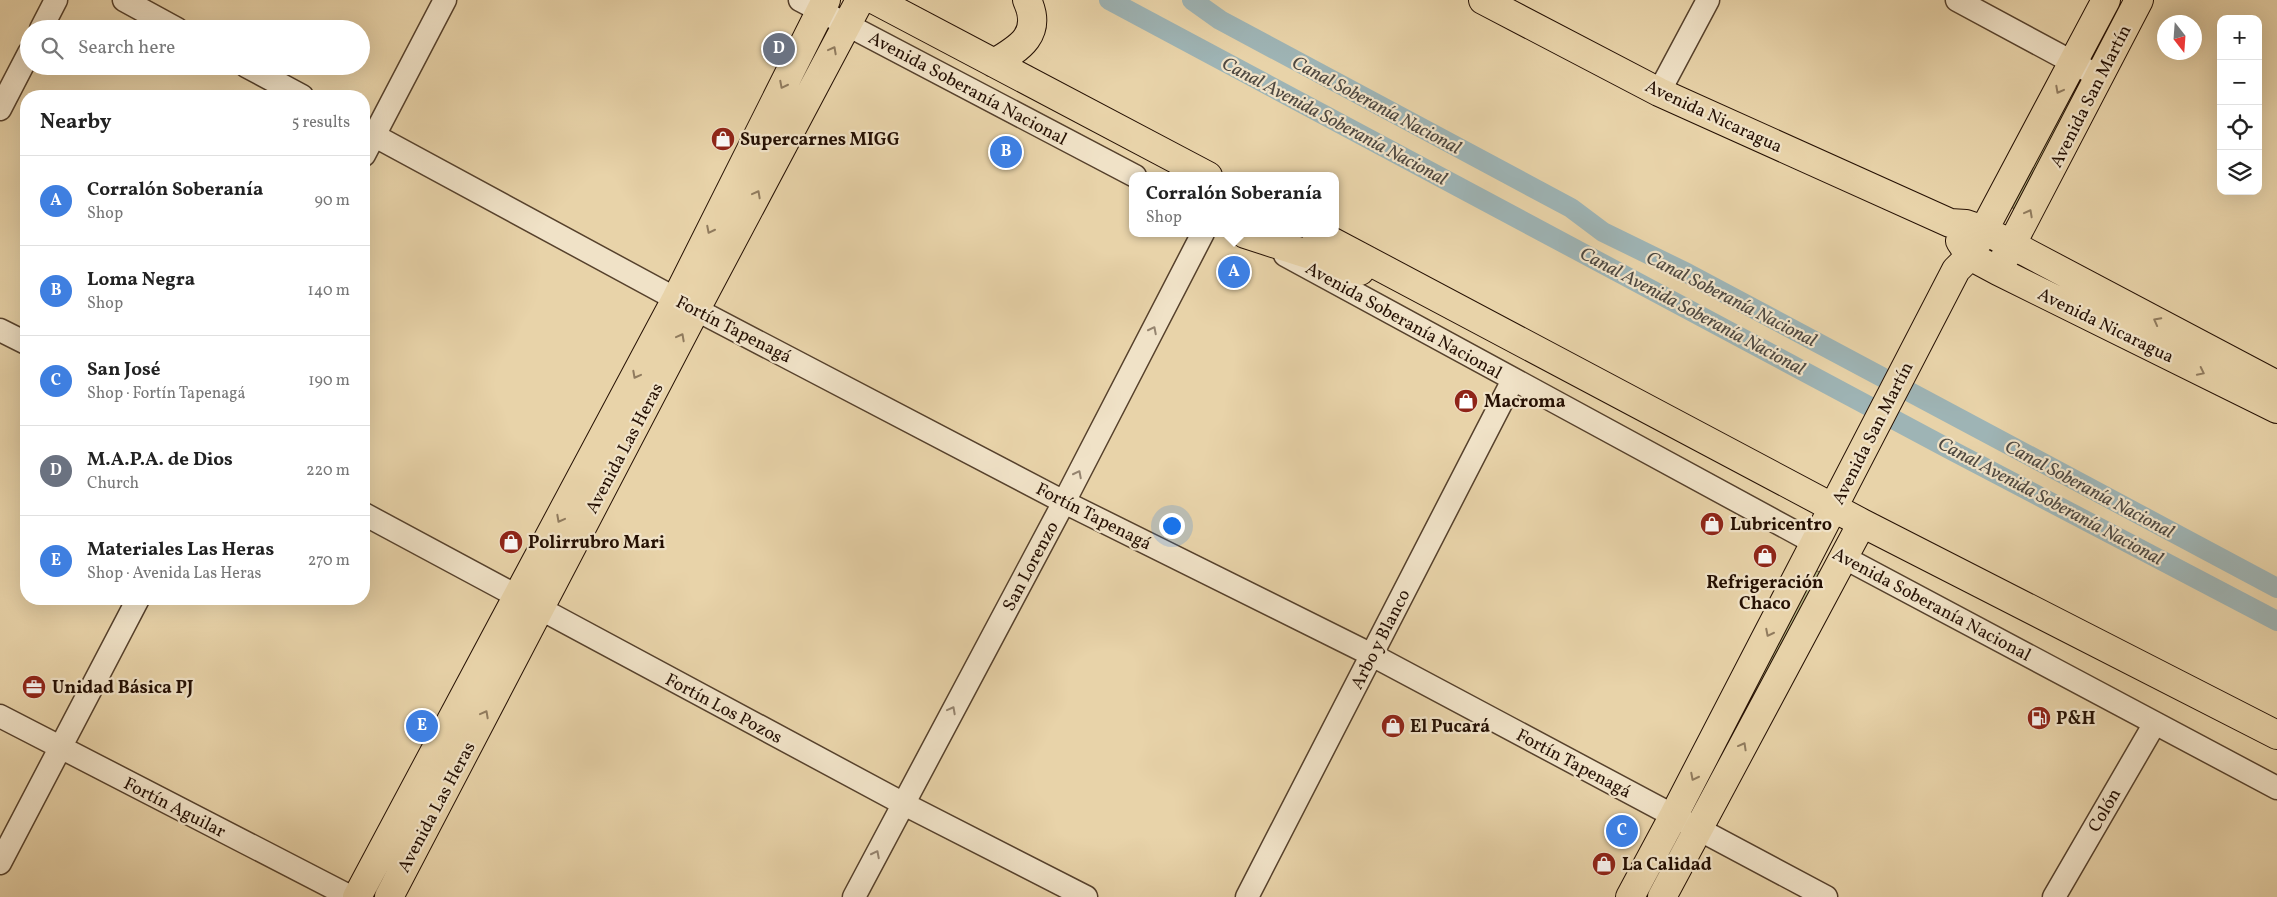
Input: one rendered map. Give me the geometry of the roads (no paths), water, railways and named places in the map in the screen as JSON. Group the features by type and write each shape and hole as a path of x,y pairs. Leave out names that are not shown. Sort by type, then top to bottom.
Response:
{"main road":[{"name":"Avenida Las Heras","path":"389,897 529,604 686,304 860,0"},
{"name":"Avenida Soberanía Nacional","path":"875,0 1200,172"},
{"path":"994,63 1018,49 1030,33 1032,12 1027,0"},
{"name":"Avenida Nicaragua","path":"1483,0 1659,92 1950,223 1966,224 1984,230 2277,385"},
{"name":"Avenida San Martín","path":"1630,897 1956,270 1970,256 2106,0"},
{"name":"Avenida San Martín","path":"1998,271 2139,0"},
{"name":"Avenida Las Heras","path":"686,304 816,3"},
{"path":"1950,223 1970,256"},
{"path":"1257,237 1433,295"},
{"name":"Avenida Soberanía Nacional","path":"1324,237 1862,523 2277,735"},
{"name":"Avenida Nicaragua","path":"1970,256 2277,410"},
{"name":"Avenida San Martín","path":"1662,897 1845,558 1862,523"},
{"name":"Avenida Soberanía Nacional","path":"1815,543 1845,558"},
{"name":"Avenida Las Heras","path":"357,897 529,604"}],"street":[{"path":"46,20 56,0"},
{"path":"124,0 161,20"},
{"path":"370,131 445,0"},
{"path":"1659,92 1708,0"},
{"path":"1957,0 2074,61 2100,77"},
{"name":"Avenida Soberanía Nacional","path":"816,3 847,25 1129,173"},
{"path":"0,109 20,70"},
{"path":"263,75 291,90"},
{"name":"Fortín Tapenagá","path":"370,134 686,304 1064,502 1372,655 1826,897"},
{"name":"San Lorenzo","path":"854,897 902,803 1064,502 1201,237"},
{"name":"Avenida Soberanía Nacional","path":"1252,237 1815,543"},
{"path":"0,330 20,340"},
{"name":"Arbo y Blanco","path":"1247,897 1513,380"},
{"name":"Fortín Los Pozos","path":"370,517 902,803 1086,897"},
{"name":"Avenida Soberanía Nacional","path":"1845,558 2277,788"},
{"path":"0,863 135,605"},
{"name":"Fortín Aguilar","path":"0,716 351,897"},
{"name":"Colón","path":"2054,897 2154,723"}],"waterway":[{"name":"Canal Avenida Soberanía Nacional","path":"1109,0 1949,449 2277,621"},
{"name":"Canal Soberanía Nacional","path":"1192,0 1220,20 1571,208 1603,232 1687,273 2277,588"}],"place":[{"name":"M.A.P.A. de Dios","path":"779,49"},
{"name":"Supercarnes MIGG","path":"723,139"},
{"name":"Loma Negra","path":"1006,152"},
{"name":"Corralón Soberanía","path":"1234,272"},
{"name":"Macroma","path":"1466,401"},
{"name":"Lubricentro","path":"1712,524"},
{"name":"Polirrubro Mari","path":"511,542"},
{"name":"Refrigeración Chaco","path":"1765,556"},
{"name":"Unidad Básica PJ","path":"34,687"},
{"name":"P&H","path":"2039,718"},
{"name":"Materiales Las Heras","path":"422,726"},
{"name":"El Pucará","path":"1393,726"},
{"name":"San José","path":"1622,831"},
{"name":"La Calidad","path":"1604,864"}]}
